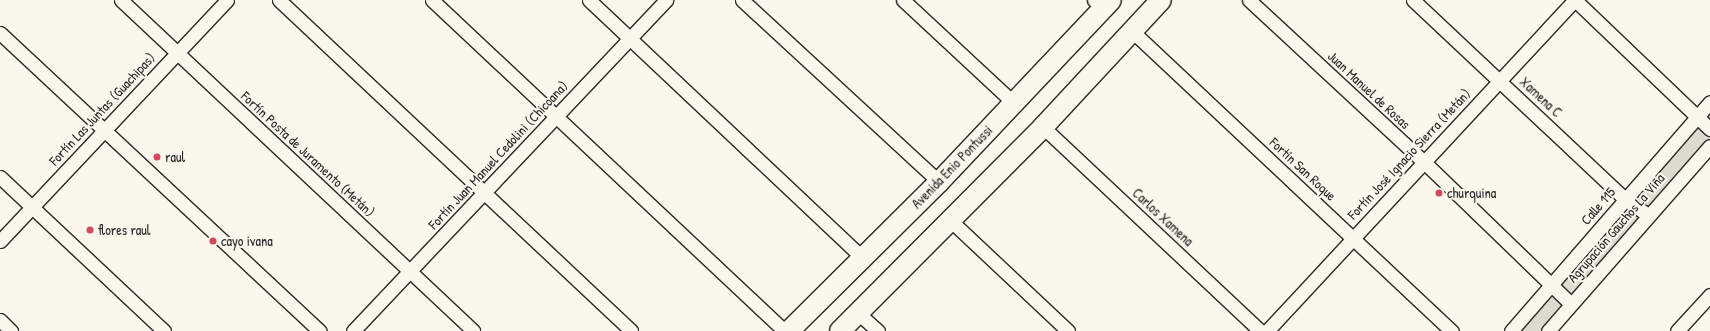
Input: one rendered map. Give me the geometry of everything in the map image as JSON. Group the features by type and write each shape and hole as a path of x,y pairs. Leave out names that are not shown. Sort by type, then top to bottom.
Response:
{"main road":[{"path":"840,331 1043,127 1161,0"},
{"name":"Avenida Enio Pontussi","path":"789,331 939,182 1014,103 1103,3"}],"street":[{"name":"Fortín Posta de Juramento (Metán)","path":"121,0 473,331"},
{"name":"Fortín Las Juntas (Guachipas)","path":"0,241 227,0"},
{"path":"279,0 631,331"},
{"path":"432,0 784,331"},
{"path":"589,0 862,257"},
{"name":"Fortín Juan Manuel Cedolini (Chicoana)","path":"353,331 666,0"},
{"path":"742,0 939,182"},
{"path":"903,0 1014,103"},
{"name":"Juan Manuel de Rosas","path":"1249,0 1424,162 1571,304"},
{"name":"Xamena C","path":"1413,0 1626,199 1648,215"},
{"path":"1575,0 1710,129"},
{"name":"Fortín José Ignacio Sierra (Metán)","path":"1267,331 1575,0"},
{"name":"Fortín San Roque","path":"1132,31 1452,331"},
{"path":"0,33 320,331"},
{"name":"Calle 115","path":"1511,331 1710,102"},
{"name":"Carlos Xamena","path":"1043,127 1260,331"},
{"name":"Agrupación Gauchos La Viña","path":"1548,331 1710,146"},
{"path":"0,177 164,331"},
{"path":"950,220 1068,331"},
{"path":"1677,331 1710,295"},
{"path":"858,313 878,331"},
{"path":"0,320 11,331"}],"shaded area":[{"path":"1710,104 1710,142 1546,331 1513,331"}],"place":[{"name":"raul","path":"157,157"},
{"name":"churquina","path":"1439,193"},
{"name":"flores raul","path":"90,230"},
{"name":"cayo ivana","path":"213,241"}]}
